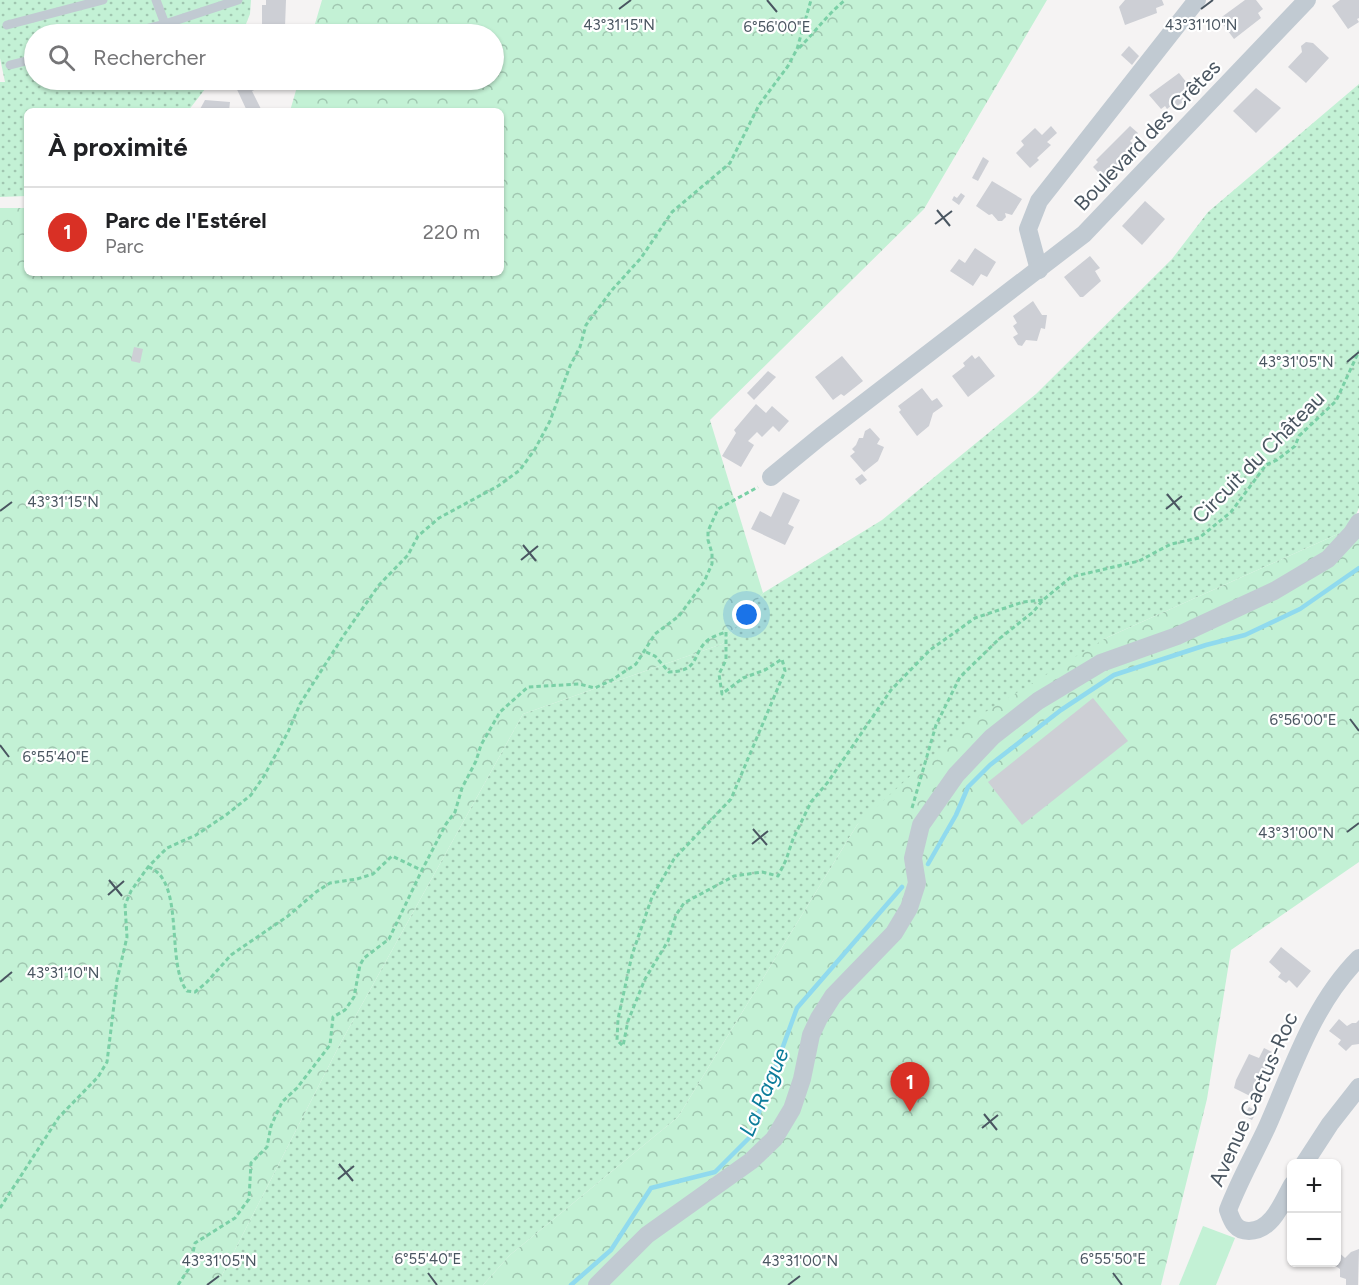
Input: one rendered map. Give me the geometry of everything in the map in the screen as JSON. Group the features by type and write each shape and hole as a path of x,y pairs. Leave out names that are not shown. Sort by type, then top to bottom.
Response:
{"street":[{"name":"Boulevard des Crêtes","path":"1039,270 1028,229 1039,201 1197,0"},
{"name":"Boulevard des Crêtes","path":"771,477 1084,234 1307,0"},
{"path":"597,1285 647,1235 751,1161 774,1139 792,1109 802,1079 811,1035 819,1018 833,996 894,933 909,908 917,882 913,858 921,825 956,775 985,745 1038,701 1101,663 1177,636 1274,591 1328,559 1359,522"},
{"name":"Avenue Cactus-Roc","path":"1287,1194 1273,1218 1258,1231 1244,1231 1233,1225 1228,1210 1318,1011 1344,973 1359,958"},
{"path":"1307,1159 1330,1124 1359,1087"}],"lane":[{"path":"7,26 103,0"},
{"path":"156,0 165,24 238,0"},
{"path":"10,65 24,62"}],"path":[{"path":"0,1208 59,1117 98,1077 108,1062 117,980 127,937 125,905 131,891 148,867 167,848 196,835 251,795 278,750 300,704 344,635 379,585 408,555 418,536 440,518 498,486 520,470 535,449 550,421 562,385 580,347 585,324 641,258 672,212 730,163 759,105 788,66 797,49 811,0"},
{"path":"797,49 820,27 832,10 845,0"},
{"name":"Circuit du Château","path":"921,825 910,814 936,724 960,677 999,639 1071,577 1139,561 1171,544 1199,538 1231,512 1266,465 1277,460 1295,446 1299,436 1336,401 1359,351"},
{"path":"178,1285 190,1267 195,1243 235,1218 249,1199 251,1164 267,1147 271,1126 282,1102 297,1088 330,1045 333,1017 345,1010 354,998 360,965 364,958 389,939 422,870 446,824 455,812 462,788 476,761 481,745 500,712 528,687 579,684 595,688 636,664 656,634 679,616 704,582 712,564 708,531 718,509 756,489 771,477"},
{"path":"646,652 655,656 669,672 680,672 691,665 708,640 726,632 726,660 719,674 722,694 743,678 765,670 782,659 785,671 731,799 674,859 652,897 633,955 618,1019 616,1040 623,1046 628,1021 645,979 668,941 676,915 684,903 734,876 762,872 778,876 811,802 828,782 846,753 899,682 930,650 975,618 1023,602 1043,600"},
{"path":"148,867 156,870 163,877 174,918 181,984 187,991 195,992 231,955 288,916 330,883 373,874 392,856 422,870"}],"green space":[{"path":"0,0 251,0 250,14 246,24 24,24 24,90 204,90 190,108 24,108 24,196 0,197 0,82 5,82 0,58"},
{"path":"322,0 1047,0 924,209 710,420 763,593 722,644 523,714 340,1044 217,1285 0,1285 0,208 24,208 24,276 504,276 504,108 291,108 296,90 504,90 504,24 315,24"},
{"path":"1359,84 1359,508 1349,529 1106,638 857,825 678,1117 510,1255 483,1285 217,1285 340,1044 523,714 722,644 763,593 882,520 1036,394 1172,259 1208,212"},
{"path":"1349,529 1359,532 1359,862 1231,950 1207,1099 1161,1285 483,1285 510,1255 678,1117 857,825 969,722 1106,638"},
{"path":"1203,1226 1235,1238 1216,1285 1179,1285"}],"building":[{"path":"266,0 286,0 285,24 262,24 262,5 266,5"},
{"path":"1125,0 1162,0 1164,5 1156,8 1157,13 1125,25 1119,7"},
{"path":"1245,0 1256,0 1263,9 1258,13 1261,18 1234,39 1219,19"},
{"path":"1340,0 1359,0 1359,18 1357,19 1359,22 1348,29 1332,6"},
{"path":"1306,42 1313,43 1329,58 1306,83 1288,67 1302,52 1301,46"},
{"path":"1129,46 1139,56 1132,65 1121,55"},
{"path":"1179,73 1195,93 1176,107 1173,104 1167,109 1165,106 1161,109 1149,95"},
{"path":"1256,88 1281,108 1256,133 1233,111"},
{"path":"237,90 254,90 252,91 260,108 246,108"},
{"path":"205,100 230,102 229,108 201,108"},
{"path":"1051,126 1057,133 1047,142 1051,145 1030,168 1016,153 1024,145 1021,141 1035,128 1042,135"},
{"path":"1130,126 1138,133 1130,141 1141,151 1107,181 1093,167 1098,162 1096,160"},
{"path":"983,157 989,161 978,181 972,178"},
{"path":"992,181 1022,199 1012,215 1005,213 1006,217 1002,221 998,221 992,214 989,215 976,206"},
{"path":"961,193 965,196 959,205 952,200 954,196 957,198"},
{"path":"1145,201 1165,219 1142,245 1122,226"},
{"path":"975,248 996,262 987,277 981,274 973,286 950,271 959,259 965,263"},
{"path":"1090,256 1100,268 1095,271 1101,281 1083,297 1080,297 1064,277"},
{"path":"1033,301 1042,315 1047,315 1045,329 1041,328 1037,341 1026,340 1022,346 1018,345 1013,337 1018,334 1013,326 1017,323 1013,316"},
{"path":"134,347 143,349 140,363 131,361"},
{"path":"972,355 975,359 979,356 995,376 968,397 952,376 965,366 963,363"},
{"path":"842,356 863,381 844,396 841,394 833,400 815,377"},
{"path":"768,371 776,377 754,400 747,393"},
{"path":"922,388 932,401 937,398 943,406 933,413 929,426 917,436 899,412 901,410 898,406"},
{"path":"756,404 766,413 772,406 789,421 779,432 773,426 762,437 757,432 748,441 754,445 741,467 722,456 736,433 734,430"},
{"path":"870,428 880,439 877,444 884,447 878,461 864,472 850,456 855,452 852,449 859,438 863,438 865,431"},
{"path":"862,474 867,480 860,485 855,479"},
{"path":"783,492 800,500 788,524 794,527 785,545 751,529 760,511 771,517"},
{"path":"1093,698 1128,741 1022,825 988,782"},
{"path":"1281,947 1311,971 1297,988 1289,980 1286,983 1278,977 1281,973 1269,962"},
{"path":"1339,1019 1347,1026 1359,1020 1359,1044 1352,1045 1346,1051 1338,1044 1341,1040 1329,1031"},
{"path":"1264,1048 1274,1053 1255,1091 1253,1090 1250,1096 1234,1088 1249,1054 1259,1058"},
{"path":"1249,1107 1257,1111 1252,1120 1244,1116"},
{"path":"1359,1249 1358,1285 1346,1285 1346,1279 1340,1277 1340,1269 1337,1267 1341,1267 1341,1254 1345,1258 1351,1252"}],"waterway":[{"path":"928,864 956,815 968,787 990,765 1061,710 1114,675 1206,645 1245,635 1300,609 1359,568"},
{"name":"La Rague","path":"571,1285 611,1250 651,1188 715,1172 750,1137 797,1008 902,887"}],"place":[{"name":"Parc de l'Estérel","path":"910,1112"}]}
